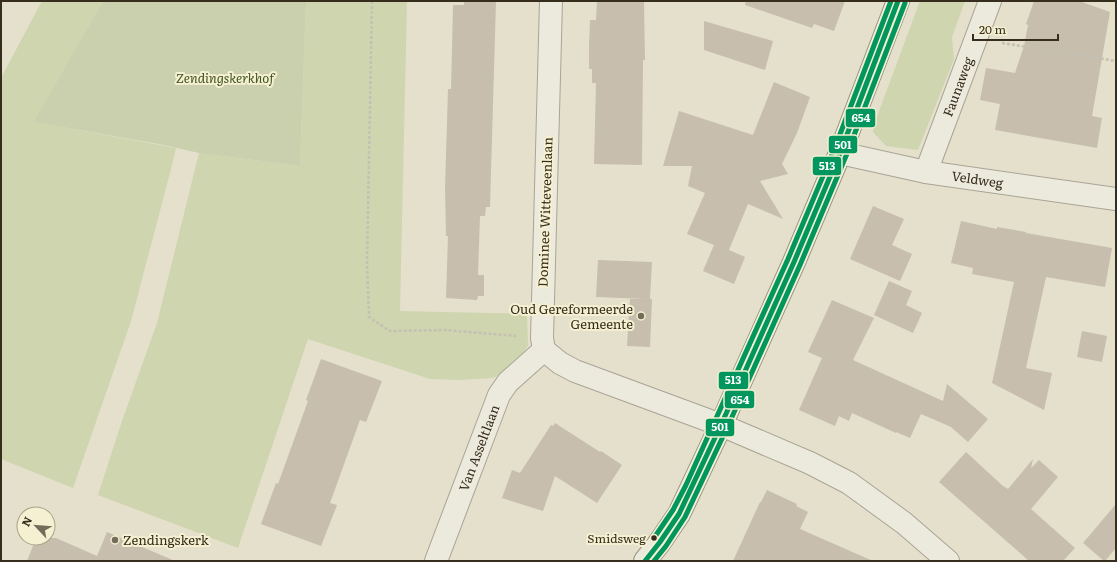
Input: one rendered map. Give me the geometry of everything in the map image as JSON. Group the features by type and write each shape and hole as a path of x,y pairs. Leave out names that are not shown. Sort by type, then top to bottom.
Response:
{"street":[{"name":"Dominee Witteveenlaan","path":"543,344 551,1"},
{"path":"645,561 679,514 721,425 794,262 840,153 898,1"},
{"name":"Faunaweg","path":"926,172 990,1"},
{"name":"Veldweg","path":"840,153 926,172 1116,199"},
{"path":"543,344 560,363 575,371 721,425 810,463 849,483 904,523 948,561"},
{"name":"Van Asseltlaan","path":"436,561 499,395 508,382 543,344"}],"path":[{"path":"372,1 367,263 369,317 390,331 445,330 543,344"},
{"path":"976,39 1116,61"}],"green space":[{"path":"42,1 103,1 35,122 176,148 131,321 73,488 1,459 1,78"},
{"name":"Zendingskerkhof","path":"103,1 306,1 300,166 199,153 164,145 34,122"},
{"path":"306,1 407,1 400,311 527,314 528,346 508,373 492,378 460,380 430,379 308,339 238,548 98,495 122,421 157,323 199,153 300,166"},
{"path":"920,1 965,1 952,37 954,59 918,150 886,146 873,132 875,122"}],"building":[{"path":"464,1 496,1 490,207 486,207 485,216 480,216 478,275 484,275 484,296 478,296 477,300 446,298 448,236 446,236 445,188 448,89 451,89 453,5 464,5"},
{"path":"597,1 644,1 645,60 643,60 642,165 594,164 596,83 592,83 592,69 589,69 589,47 590,20 596,20"},
{"path":"746,1 845,1 834,31 814,24 812,28 745,5"},
{"path":"1034,1 1079,1 1110,12 1092,116 1102,118 1097,148 995,130 1000,104 980,100 986,68 1015,73 1024,46 1028,25 1026,24"},
{"path":"704,21 773,41 765,70 704,50"},
{"path":"774,82 810,97 797,133 782,164 788,174 760,181 783,219 748,204 729,250 745,257 734,284 703,271 714,245 687,234 705,193 688,186 692,166 663,166 679,111 753,135"},
{"path":"873,206 904,219 892,245 912,254 900,281 850,259"},
{"path":"961,221 997,229 997,227 1112,248 1105,287 1046,277 1026,368 1052,373 1044,410 992,383 1014,282 972,274 973,268 951,263"},
{"name":"Oud Gereformeerde Gemeente","path":"598,260 652,262 650,347 627,346 630,299 646,299 596,297"},
{"path":"889,281 912,291 906,305 922,313 913,333 874,315"},
{"path":"832,300 874,318 853,360 943,401 947,384 988,419 968,442 951,427 921,414 910,438 852,413 849,421 839,416 835,426 799,410 822,358 808,352"},
{"path":"1082,331 1107,336 1102,362 1077,357"},
{"path":"321,359 382,381 366,422 360,420 330,503 337,505 321,546 261,524 276,483 278,484 308,401 306,400"},
{"path":"555,423 622,465 597,503 555,476 543,511 502,498 512,470 520,473 551,425 553,426"},
{"path":"966,452 1008,489 1033,459 1031,468 1039,460 1058,477 1031,509 1075,548 1063,561 1029,561 939,482"},
{"path":"767,490 797,504 796,506 808,512 800,529 873,561 733,561"},
{"path":"1116,504 1116,548 1104,561 1083,543"},
{"path":"107,532 175,561 27,561 33,546 56,546 56,538 97,556"}],"transit line":[{"name":"513","path":"654,538 673,510 686,485 788,259 834,150 891,1"},
{"name":"501","path":"645,561 679,514 721,425 794,262 840,153 898,1"},
{"name":"654","path":"654,561 685,517 727,428 800,265 846,156 905,3"}],"place":[{"name":"Oud Gereformeerde Gemeente","path":"641,316"},
{"name":"Smidsweg","path":"654,538"},
{"name":"Zendingskerk","path":"115,540"}]}
